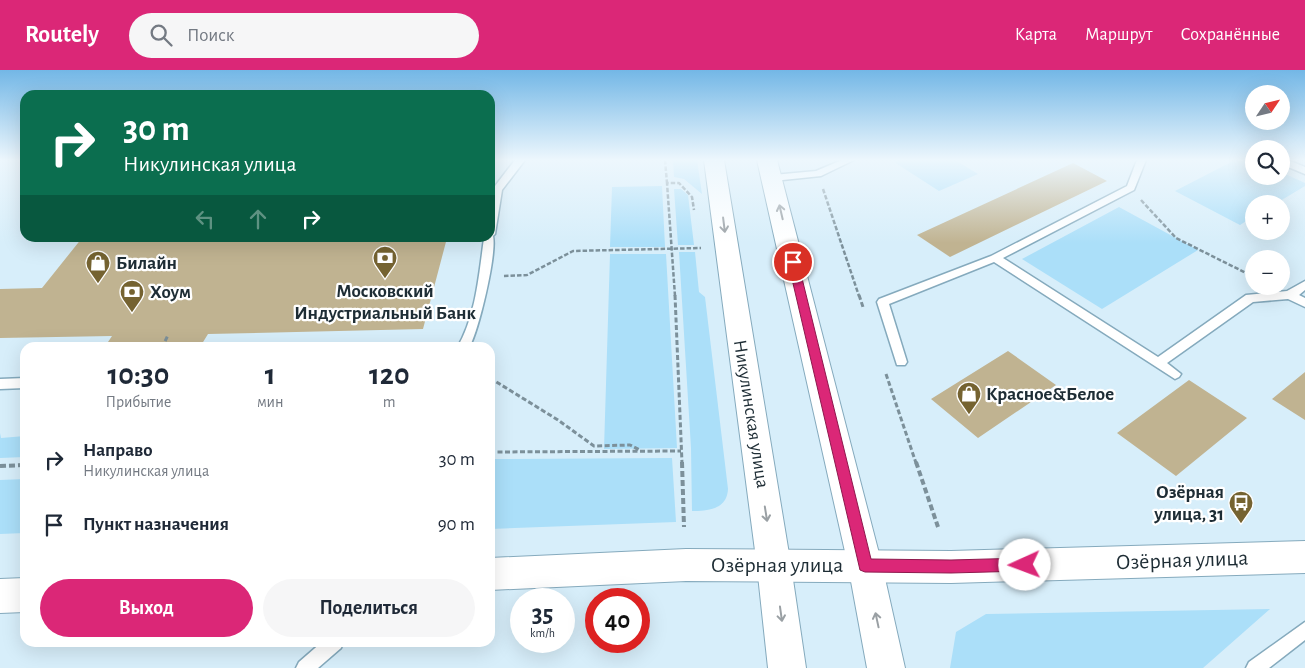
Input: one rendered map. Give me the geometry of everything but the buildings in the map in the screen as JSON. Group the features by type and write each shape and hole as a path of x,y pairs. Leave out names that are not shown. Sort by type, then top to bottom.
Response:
{"main road":[{"name":"Никулинская улица","path":"718,188 774,566 787,668"},
{"path":"775,188 865,566 886,668"},
{"name":"Озёрная улица","path":"495,574 686,565 951,567 1302,562"},
{"path":"0,596 20,596"}],"lane":[{"path":"495,203 499,188"},
{"path":"902,362 883,302 995,258 1131,188"},
{"path":"467,342 483,278 489,242"},
{"path":"995,258 1175,374"},
{"path":"1158,363 1250,298 1290,295 1305,285"},
{"path":"1290,295 1305,303"},
{"path":"0,384 20,383"},
{"path":"1255,668 1305,630"},
{"path":"305,668 329,647"}],"path":[{"path":"667,188 678,330 684,527"},
{"path":"684,188 692,197"},
{"path":"1131,188 1176,238 1245,272"},
{"path":"483,278 527,275 573,251 701,248"},
{"path":"165,342 168,334"},
{"path":"495,381 558,420 594,446 630,445 643,451"},
{"path":"495,452 681,451"},
{"path":"0,466 20,465"}],"shaded area":[{"path":"612,188 662,188 665,247 610,247"},
{"path":"695,188 701,188 702,194"},
{"path":"934,188 946,188 939,191"},
{"path":"1181,188 1302,188 1290,195 1245,195 1245,222 1240,225 1175,191"},
{"path":"674,189 681,189 688,195 694,245 678,245"},
{"path":"1119,207 1198,250 1102,309 1022,259"},
{"path":"679,252 695,252 699,292 705,297 728,489 727,496 721,505 716,508 692,511 691,448"},
{"path":"610,254 666,254 677,448 604,449"},
{"path":"0,433 1,438 20,436 20,457 0,458"},
{"path":"672,458 676,522 495,529 495,459"},
{"path":"20,479 20,533 0,534 0,480"},
{"path":"1270,609 1203,668 950,668 956,632 986,614"}],"place":[{"name":"Московский Индустриальный Банк","path":"385,279"},
{"name":"Билайн","path":"98,284"},
{"name":"Хоум","path":"132,313"},
{"name":"Красное&Белое","path":"969,415"},
{"name":"Озёрная улица, 31","path":"1241,524"}],"route":[{"path":"793,262 865,566 951,567 1025,565"}]}
